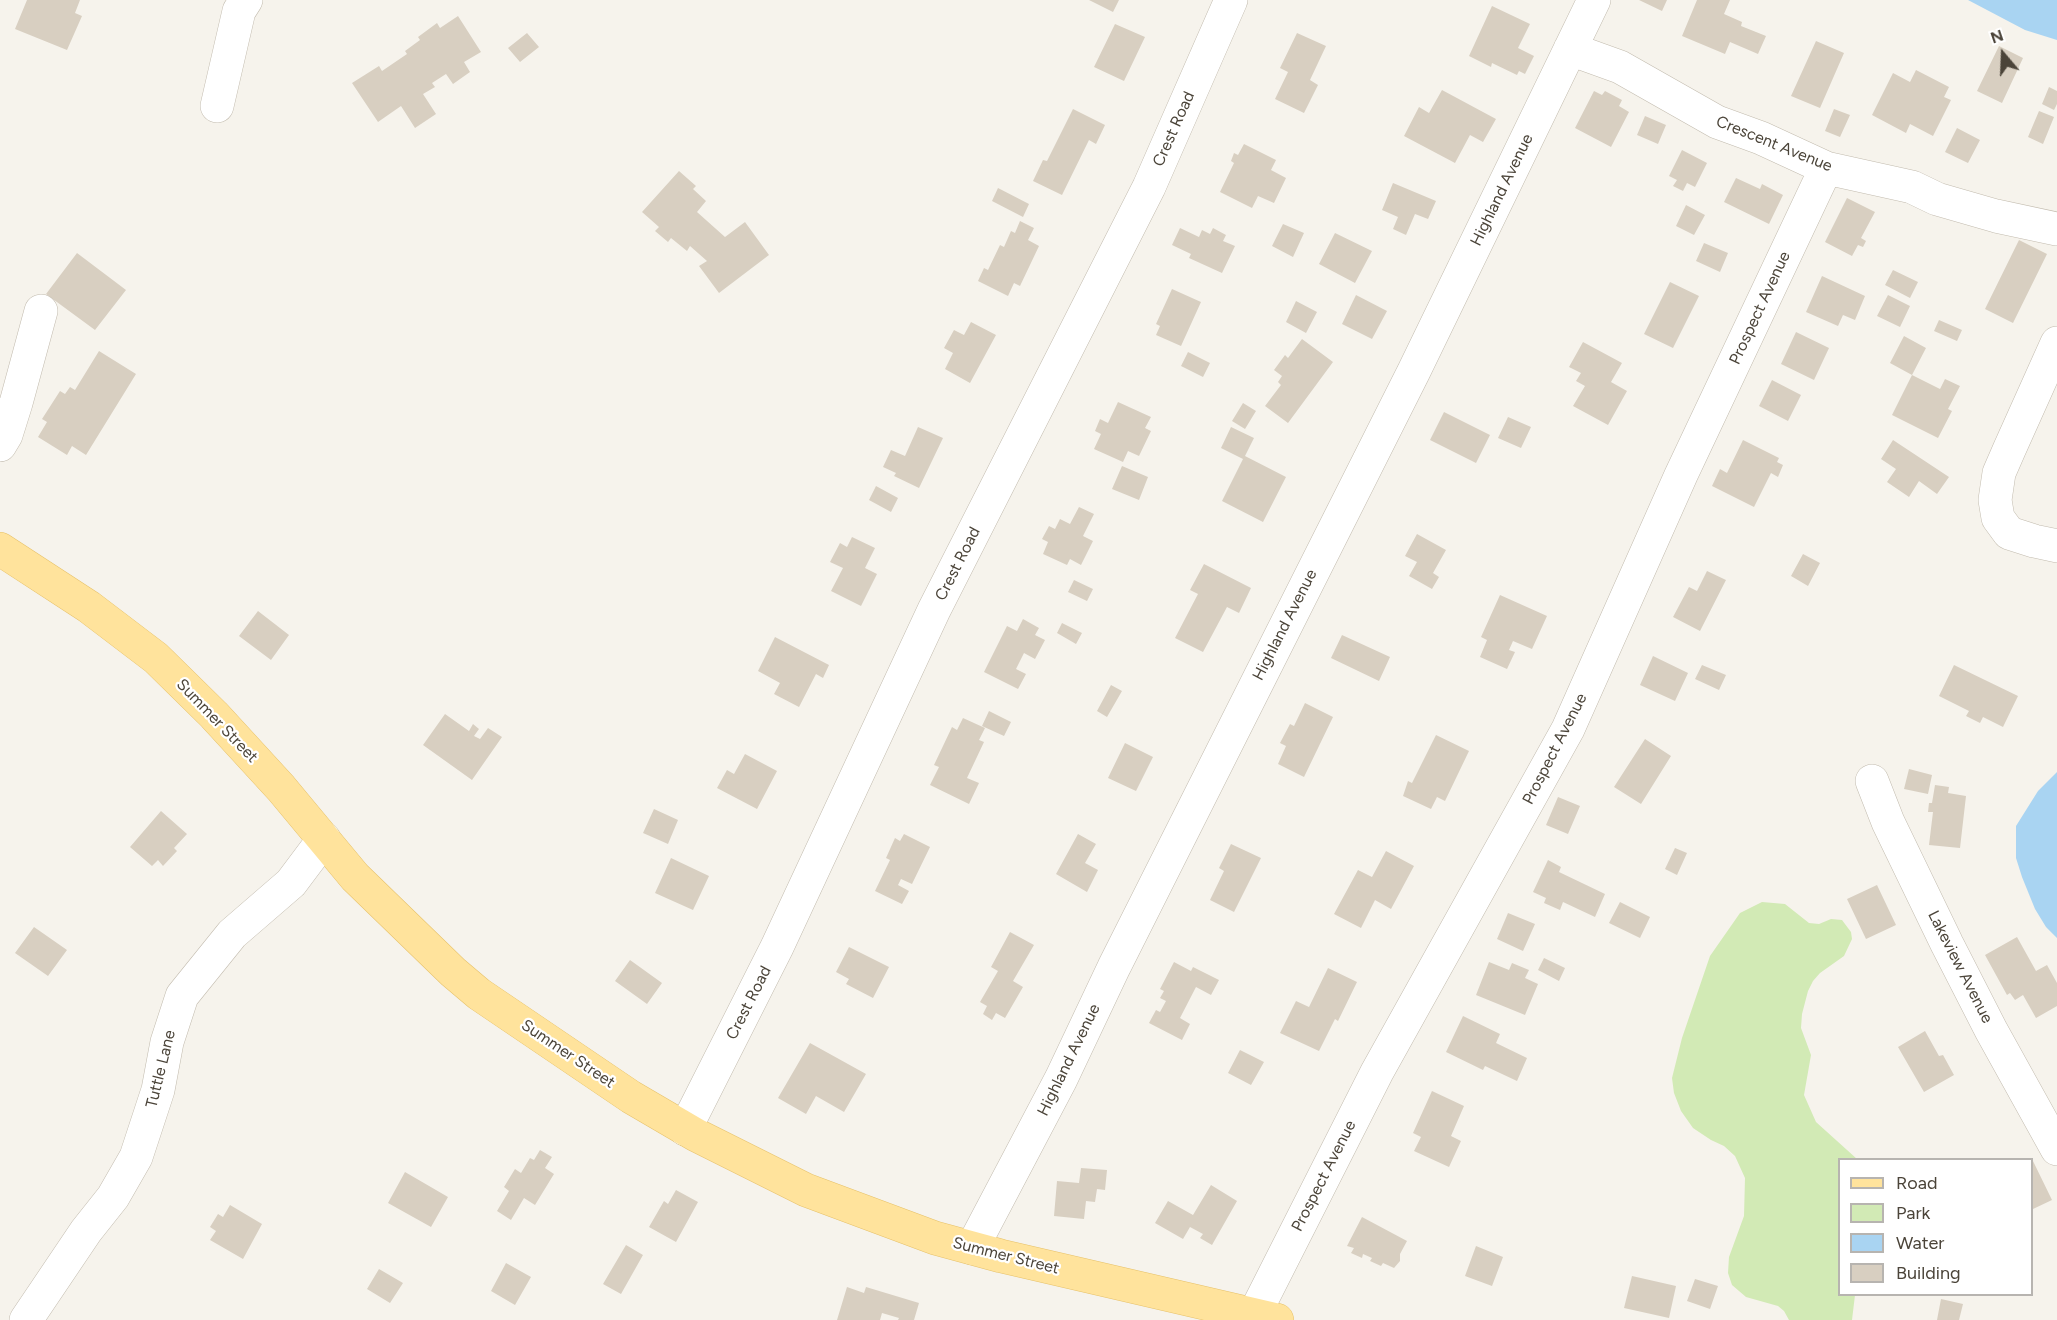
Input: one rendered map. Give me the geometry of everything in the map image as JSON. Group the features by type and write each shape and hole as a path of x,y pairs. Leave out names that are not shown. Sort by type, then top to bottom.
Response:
{"main road":[{"name":"Summer Street","path":"0,549 89,607 156,658 214,715 260,765 356,877 453,972 480,994 631,1097 685,1129 806,1190 897,1225 972,1248 1266,1317"}],"street":[{"path":"217,106 239,11 246,0"},
{"name":"Crest Road","path":"685,1129 777,947 934,610 1149,187 1231,0"},
{"name":"Highland Avenue","path":"972,1248 1061,1078 1414,370 1594,0"},
{"name":"Crescent Avenue","path":"1570,49 1620,67 1717,122 1761,138 1826,168 1912,187 1936,199 1996,216 2057,229"},
{"name":"Prospect Avenue","path":"1266,1317 1377,1072 1568,729 1681,475 1826,168"},
{"path":"0,445 6,435 16,403 41,311"},
{"path":"2057,343 2002,465 1995,500 1998,518 2009,533 2057,546"},
{"name":"Lakeview Avenue","path":"1872,781 1888,822 1952,953 1991,1030 2057,1149"},
{"name":"Tuttle Lane","path":"26,1320 86,1231 113,1197 136,1157 158,1090 167,1042 182,996 232,934 291,883 324,839"}],"green space":[{"path":"1762,902 1785,904 1809,923 1819,924 1831,919 1842,920 1851,932 1852,939 1844,956 1820,973 1813,981 1802,1014 1801,1028 1811,1055 1804,1095 1816,1122 1856,1158 1838,1158 1838,1296 1855,1296 1852,1320 1789,1320 1778,1306 1746,1297 1732,1285 1728,1273 1729,1257 1744,1216 1745,1178 1735,1156 1724,1146 1693,1128 1681,1111 1674,1093 1672,1078 1682,1038 1710,956 1740,913"}],"water":[{"path":"1968,0 2057,0 2057,40 2025,30"},
{"path":"2057,772 2057,938 2046,927 2035,909 2022,877 2016,858 2016,826 2038,791"}],"building":[{"path":"27,0 80,0 75,13 82,16 67,50 15,29"},
{"path":"1089,0 1119,0 1113,12"},
{"path":"1639,0 1667,0 1662,11"},
{"path":"1697,0 1730,0 1724,14 1742,22 1741,26 1766,36 1758,54 1730,42 1725,54 1682,36"},
{"path":"1492,6 1530,24 1518,48 1534,56 1525,74 1519,71 1517,75 1492,63 1491,67 1469,56"},
{"path":"458,16 481,52 464,62 470,72 453,84 446,74 432,83 435,87 423,94 436,114 415,128 401,106 378,122 352,83 379,66 382,71 407,54 405,51 420,40 418,37 437,23 440,28"},
{"path":"1115,24 1145,37 1124,81 1094,67"},
{"path":"527,33 539,47 520,62 508,48"},
{"path":"1297,33 1326,46 1310,80 1318,85 1304,113 1275,99 1288,72 1280,68"},
{"path":"1816,41 1844,53 1820,108 1791,96"},
{"path":"1999,46 2023,58 2002,103 1977,91"},
{"path":"1916,70 1949,87 1944,97 1951,100 1933,136 1910,124 1906,133 1872,115 1893,73 1910,82"},
{"path":"2049,87 2057,91 2057,104 2054,110 2042,104"},
{"path":"1442,90 1496,119 1483,142 1470,135 1455,163 1404,136 1419,107 1429,113"},
{"path":"1594,91 1602,95 1605,91 1622,100 1619,106 1629,112 1611,147 1575,128"},
{"path":"1073,109 1105,125 1096,144 1089,140 1062,195 1033,181 1043,160 1047,161"},
{"path":"1834,109 1850,115 1840,137 1825,131"},
{"path":"2039,111 2054,117 2043,144 2028,137"},
{"path":"1645,116 1666,125 1658,144 1637,135"},
{"path":"1957,128 1980,140 1968,163 1945,152"},
{"path":"1244,144 1276,160 1271,170 1286,178 1274,203 1258,196 1252,208 1220,192 1234,163 1231,161 1234,153 1238,155"},
{"path":"1682,150 1707,163 1695,187 1687,183 1683,191 1673,186 1677,180 1669,176"},
{"path":"679,171 696,186 693,189 706,201 697,212 725,237 745,222 769,255 719,293 699,266 707,261 690,246 687,251 671,238 668,242 655,231 659,227 642,212"},
{"path":"1736,178 1760,189 1762,184 1783,195 1769,224 1724,202"},
{"path":"1393,183 1436,201 1428,219 1415,214 1406,235 1393,229 1398,217 1382,210"},
{"path":"998,188 1029,204 1023,217 992,201"},
{"path":"1847,198 1875,212 1861,238 1866,241 1863,247 1858,245 1852,256 1825,242"},
{"path":"1686,205 1705,215 1694,235 1676,226"},
{"path":"1020,221 1034,228 1028,240 1039,246 1020,286 1014,283 1008,296 978,281 984,268 988,270 1000,245 1004,247 1011,231 1015,233"},
{"path":"1283,224 1304,233 1293,257 1272,246"},
{"path":"1180,228 1199,237 1202,230 1210,234 1213,228 1226,235 1223,241 1235,246 1222,273 1189,258 1191,254 1172,245"},
{"path":"1335,233 1372,251 1355,283 1319,264"},
{"path":"2019,240 2047,254 2013,323 1985,309"},
{"path":"1704,243 1728,253 1720,272 1696,261"},
{"path":"77,253 126,290 95,330 46,294"},
{"path":"1893,270 1918,282 1910,298 1885,285"},
{"path":"1822,276 1865,296 1855,320 1843,315 1838,326 1806,312"},
{"path":"1670,282 1699,296 1673,348 1644,334"},
{"path":"1172,289 1201,302 1181,346 1156,335 1160,326 1156,324"},
{"path":"1356,295 1387,311 1372,339 1342,324"},
{"path":"1888,295 1910,306 1900,327 1877,316"},
{"path":"1296,301 1317,312 1306,333 1286,322"},
{"path":"1939,320 1962,330 1957,341 1934,331"},
{"path":"971,322 996,335 970,383 945,369 953,353 944,348 954,330 964,335"},
{"path":"1796,332 1829,348 1814,380 1781,364"},
{"path":"1904,336 1926,348 1912,375 1890,363"},
{"path":"1302,339 1333,362 1288,423 1265,406 1281,385 1278,382 1282,376 1274,370 1285,355 1288,358"},
{"path":"1583,342 1622,363 1611,382 1627,391 1608,425 1573,406 1585,386 1576,381 1581,373 1569,367"},
{"path":"99,351 136,374 86,455 72,446 67,455 38,437 47,422 42,419 60,391 65,394 70,387 75,390"},
{"path":"1188,352 1210,363 1203,377 1181,366"},
{"path":"1912,375 1940,389 1945,379 1960,386 1948,409 1952,411 1938,438 1892,415"},
{"path":"1772,380 1801,395 1788,421 1759,406"},
{"path":"1118,402 1151,417 1145,428 1151,431 1139,456 1128,451 1123,462 1094,449 1101,434 1095,431 1100,419 1108,423"},
{"path":"1243,403 1256,411 1245,429 1232,421"},
{"path":"1444,412 1490,435 1476,463 1430,440"},
{"path":"1508,417 1531,427 1521,448 1498,438"},
{"path":"918,427 943,438 919,488 894,476 896,473 883,467 891,450 905,456"},
{"path":"1231,427 1254,438 1245,456 1286,477 1263,522 1222,501 1243,459 1221,448"},
{"path":"1743,440 1779,458 1777,462 1783,465 1778,477 1771,473 1754,507 1712,486 1720,469 1727,473"},
{"path":"1893,440 1949,477 1937,494 1919,481 1909,497 1887,482 1896,469 1881,459"},
{"path":"1122,466 1148,477 1139,500 1112,489"},
{"path":"876,486 898,498 891,512 869,500"},
{"path":"1079,507 1094,514 1083,536 1093,541 1081,565 1070,559 1067,565 1043,554 1048,542 1042,539 1049,526 1055,529 1060,519 1070,524"},
{"path":"1417,534 1446,550 1433,573 1439,577 1432,589 1409,576 1417,562 1405,556"},
{"path":"852,537 875,548 865,568 877,574 861,606 831,591 843,568 830,562 840,543 847,547"},
{"path":"1803,554 1820,563 1808,586 1791,576"},
{"path":"1204,564 1251,588 1239,613 1227,607 1203,652 1175,638 1198,594 1190,590"},
{"path":"1707,571 1726,580 1700,631 1673,617 1689,587 1697,591"},
{"path":"1074,580 1093,589 1087,601 1068,592"},
{"path":"1500,595 1547,616 1532,649 1513,641 1509,650 1515,652 1507,669 1480,657 1487,640 1481,637"},
{"path":"258,611 289,635 271,660 239,636"},
{"path":"1023,619 1039,628 1035,635 1045,640 1035,659 1024,653 1016,669 1026,674 1018,689 984,672 1007,626 1017,631"},
{"path":"1062,623 1082,633 1076,644 1057,633"},
{"path":"1342,635 1390,657 1379,681 1331,658"},
{"path":"775,637 829,665 823,678 816,674 799,707 774,694 780,683 758,671"},
{"path":"1653,656 1688,673 1675,701 1640,685"},
{"path":"1702,665 1726,675 1719,690 1695,679"},
{"path":"1954,665 2018,696 2003,727 1983,717 1980,723 1966,716 1969,711 1939,696"},
{"path":"1111,685 1122,691 1107,717 1097,711"},
{"path":"1305,703 1333,717 1304,777 1278,764 1286,746 1280,743 1290,724 1294,726"},
{"path":"989,711 1011,722 1004,736 982,726"},
{"path":"445,714 469,731 473,724 479,729 474,736 480,739 488,728 502,737 472,780 423,745"},
{"path":"963,718 985,728 979,740 984,742 967,778 979,783 969,804 930,785 939,767 934,765 952,727 957,730"},
{"path":"1436,735 1469,751 1445,801 1437,797 1431,809 1403,796 1408,781 1412,783"},
{"path":"1645,739 1671,756 1641,804 1614,787"},
{"path":"1125,743 1153,757 1136,791 1108,778"},
{"path":"745,754 777,771 757,809 717,788 727,770 734,774"},
{"path":"1909,769 1932,775 1928,794 1904,789"},
{"path":"1935,785 1949,787 1948,793 1966,796 1960,848 1929,845 1933,812 1928,812"},
{"path":"1558,797 1580,806 1568,834 1546,825"},
{"path":"654,809 678,820 668,844 643,833"},
{"path":"161,811 187,834 174,848 177,851 163,866 158,860 152,866 130,847"},
{"path":"904,834 930,847 912,884 901,879 898,885 909,891 902,904 875,891 890,860 886,858 895,838 900,841"},
{"path":"1078,834 1096,844 1085,863 1098,870 1087,892 1056,874"},
{"path":"1231,844 1261,858 1234,912 1210,900 1224,871 1219,868"},
{"path":"1675,848 1687,853 1677,875 1665,869"},
{"path":"1386,851 1414,866 1391,909 1375,900 1361,928 1334,914 1358,870 1372,877"},
{"path":"671,858 709,876 693,910 655,893"},
{"path":"1548,860 1561,867 1559,872 1605,894 1595,917 1563,902 1560,910 1544,903 1546,898 1533,892"},
{"path":"1877,885 1896,925 1866,939 1847,899"},
{"path":"1620,902 1650,917 1640,938 1609,923"},
{"path":"1508,913 1535,924 1523,951 1497,939"},
{"path":"34,927 67,950 48,976 15,953"},
{"path":"1010,932 1034,945 1013,981 1023,987 1005,1018 996,1013 992,1020 983,1014 987,1006 980,1002 998,971 991,967"},
{"path":"2017,937 2036,971 2047,965 2057,983 2057,1006 2036,1018 2023,995 2015,1000 2010,993 2007,995 1985,955"},
{"path":"849,947 889,967 873,998 846,984 849,979 836,972"},
{"path":"1544,958 1565,968 1559,981 1538,970"},
{"path":"630,960 662,983 647,1004 615,981"},
{"path":"1174,962 1191,971 1193,967 1219,980 1211,995 1196,987 1180,1018 1190,1024 1182,1040 1149,1023 1156,1010 1160,1012 1166,1001 1160,998 1164,991 1160,989"},
{"path":"1489,962 1509,970 1512,963 1529,970 1525,978 1538,984 1525,1015 1476,995"},
{"path":"1328,968 1357,982 1338,1021 1335,1019 1319,1051 1280,1033 1296,1001 1309,1007"},
{"path":"1463,1016 1500,1034 1496,1043 1527,1058 1517,1081 1485,1066 1483,1070 1446,1052"},
{"path":"1925,1031 1939,1056 1943,1055 1954,1075 1924,1092 1898,1047"},
{"path":"810,1043 866,1074 844,1112 816,1096 806,1114 778,1098"},
{"path":"1240,1050 1264,1062 1251,1085 1228,1073"},
{"path":"1432,1091 1464,1106 1451,1136 1461,1141 1449,1167 1414,1151 1421,1137 1413,1133"},
{"path":"540,1150 552,1157 545,1168 554,1174 535,1205 524,1198 511,1220 497,1211 509,1191 504,1187 515,1169 521,1173 530,1158 534,1160"},
{"path":"2033,1161 2052,1200 2033,1209"},
{"path":"1081,1168 1107,1170 1105,1190 1097,1189 1095,1202 1086,1201 1084,1219 1054,1216 1057,1181 1079,1183"},
{"path":"405,1172 448,1197 431,1227 388,1203"},
{"path":"1211,1185 1237,1201 1212,1245 1200,1238 1203,1234 1190,1227 1183,1239 1155,1223 1168,1201 1193,1215"},
{"path":"676,1190 698,1202 676,1242 649,1227 664,1201 668,1204"},
{"path":"230,1205 262,1224 243,1259 210,1240 216,1231 210,1227 218,1214 223,1217"},
{"path":"1362,1217 1407,1241 1400,1254 1400,1261 1394,1268 1383,1263 1381,1266 1370,1261 1372,1258 1363,1254 1362,1258 1351,1253 1354,1248 1347,1246"},
{"path":"626,1245 643,1255 621,1294 603,1284"},
{"path":"1476,1246 1503,1257 1492,1286 1465,1276"},
{"path":"506,1263 531,1277 515,1305 491,1291"},
{"path":"379,1269 403,1283 390,1303 367,1289"},
{"path":"1632,1276 1676,1286 1669,1318 1624,1308"},
{"path":"1695,1279 1718,1286 1710,1309 1687,1301"},
{"path":"847,1287 864,1293 866,1287 919,1303 914,1320 898,1320 899,1318 882,1313 880,1320 837,1320"},
{"path":"1941,1299 1963,1304 1959,1320 1937,1320"}]}
